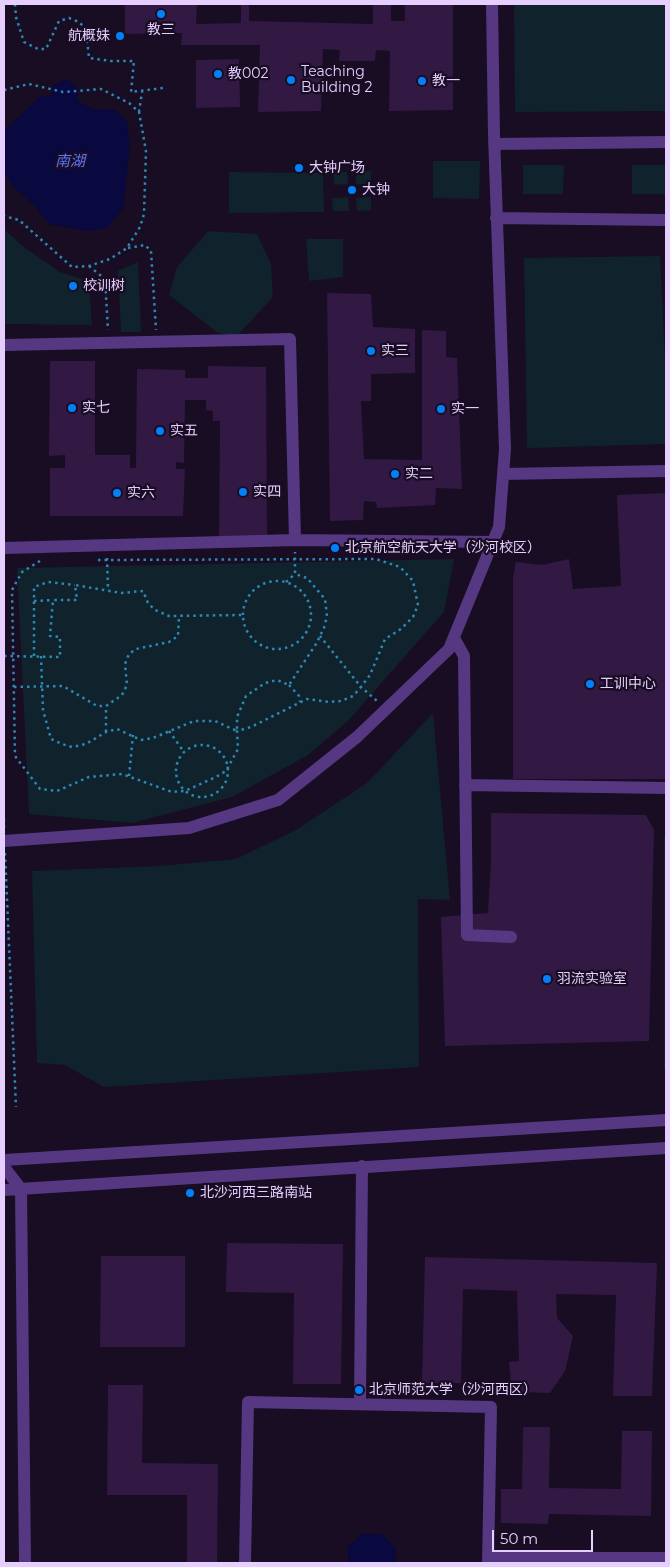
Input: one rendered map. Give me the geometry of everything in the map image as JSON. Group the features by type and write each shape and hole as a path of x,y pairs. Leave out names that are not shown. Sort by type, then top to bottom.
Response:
{"street":[{"path":"4,841 189,828 278,800 357,737 450,649 499,526 505,449 496,218 492,4"},
{"path":"494,144 666,142"},
{"path":"496,218 666,220"},
{"path":"4,345 290,339 295,540"},
{"path":"503,474 666,471"},
{"path":"4,548 295,540 492,542"},
{"path":"454,638 464,656 467,935 511,938"},
{"path":"465,785 666,788"},
{"path":"4,1160 666,1120"},
{"path":"4,1190 666,1148"},
{"path":"360,1404 362,1166"},
{"path":"4,1167 21,1189 25,1563"},
{"path":"244,1563 248,1402 491,1407 488,1560 666,1558"}],"path":[{"path":"15,4 16,17 24,42 38,49 46,49 60,21 69,18 79,22 86,29 89,58 111,61 134,60 131,92 163,88"},
{"path":"4,90 30,84 63,92 101,88 129,103 139,112"},
{"path":"127,248 140,227 144,214 146,151 139,112 142,91"},
{"path":"4,216 19,220 72,267 89,266 110,259 127,248 145,245 150,251 157,341"},
{"path":"89,266 105,279 109,342"},
{"path":"286,582 295,574 295,540"},
{"path":"107,545 108,589"},
{"path":"41,656 43,710 51,739 72,747 86,744 106,732 117,729 142,740 160,736 194,721 215,721 237,731 251,727 307,699 330,702 341,701 353,696 370,675 385,639 401,629 413,617 418,604 413,581 400,567 376,559 89,560"},
{"path":"44,560 34,563 22,572 12,590 16,756 40,789 57,791 89,777 122,774 172,792 185,791 226,771 238,748 237,717 246,696 265,683 277,680 289,685 298,696 300,702"},
{"path":"289,685 320,636 327,616 325,598 307,578 295,574"},
{"path":"274,581 286,582 298,588 308,600 311,616 308,629 298,643 287,648 272,649 255,641 248,633 243,615 244,607 254,590 264,583 274,581"},
{"path":"34,656 34,587 48,582 108,589 121,593 143,591 148,603 162,615 243,615"},
{"path":"34,601 77,600 75,585"},
{"path":"4,656 60,656 60,637 50,636 53,600"},
{"path":"14,688 63,686 97,706 106,706 122,695 127,686 124,664 129,654 136,649 169,642 178,636 179,616"},
{"path":"320,636 361,686 386,709"},
{"path":"106,706 106,732"},
{"path":"169,731 184,752"},
{"path":"129,776 133,735"},
{"path":"194,746 210,747 223,756 228,766 227,777 223,787 215,794 205,798 194,796 185,791 178,782 175,772 178,761 184,752 194,746"},
{"path":"4,819 16,1108"}],"shaded area":[{"path":"514,4 666,4 666,111 515,112"},
{"path":"433,161 480,161 479,199 433,198"},
{"path":"523,165 564,165 563,194 523,194"},
{"path":"632,165 666,165 666,194 632,194"},
{"path":"371,171 371,184 356,184 356,172"},
{"path":"229,172 323,173 324,212 229,213"},
{"path":"333,172 347,172 348,184 334,185"},
{"path":"348,197 349,211 333,211 332,198"},
{"path":"371,197 371,210 357,211 356,198"},
{"path":"5,230 25,248 60,272 89,281 92,325 4,324"},
{"path":"208,231 257,234 271,264 273,297 237,336 218,333 169,295 177,267"},
{"path":"306,239 343,239 343,277 309,281"},
{"path":"660,256 666,383 666,444 527,448 524,258"},
{"path":"138,262 141,332 121,332 118,271"},
{"path":"454,559 444,612 348,721 308,755 232,797 132,823 29,814 17,568"},
{"path":"433,713 450,900 418,899 419,1067 104,1087 65,1065 37,1063 32,871 159,866 236,859 296,830 367,783"},
{"path":"666,836 666,1069 664,1069 664,837"}],"water":[{"name":"南湖","path":"65,80 70,81 78,89 77,101 92,109 115,110 127,121 130,147 123,208 107,228 87,231 49,224 36,207 12,185 4,173 4,131 41,96 50,97 54,85"},
{"path":"363,1533 383,1535 396,1549 395,1563 348,1563 348,1547"}],"building":[{"path":"125,4 197,4 196,24 241,23 241,4 249,4 249,21 373,24 373,4 391,4 391,21 405,21 405,4 453,4 453,110 389,111 390,51 376,50 375,61 339,61 340,50 323,49 321,111 258,112 260,45 181,45 182,33 125,34"},
{"name":"教002","path":"239,59 240,107 196,108 196,60"},
{"path":"327,293 371,294 373,327 415,329 415,373 371,374 371,401 361,401 364,459 422,460 422,330 446,331 446,357 457,358 462,489 436,488 435,505 377,508 376,502 364,501 363,520 330,521"},
{"path":"50,361 95,361 95,455 130,455 130,468 136,468 137,369 185,370 185,378 208,378 208,366 266,367 267,536 219,536 220,421 213,421 213,411 206,410 206,400 185,400 184,463 176,462 176,469 185,469 183,516 50,516 50,468 65,468 65,455 49,456"},
{"name":"工训中心","path":"666,493 666,779 513,779 513,577 516,562 542,565 569,559 573,589 621,586 617,495"},
{"name":"羽流实验室","path":"491,813 646,815 654,830 649,1041 445,1046 441,917 488,913"},
{"path":"227,1243 343,1244 341,1384 293,1384 294,1293 226,1292"},
{"path":"101,1256 185,1256 185,1347 100,1347"},
{"path":"425,1257 657,1263 652,1396 613,1396 616,1295 556,1294 557,1318 573,1336 565,1371 550,1393 520,1392 511,1383 509,1362 519,1361 517,1291 463,1289 461,1383 422,1383"},
{"path":"108,1385 143,1385 142,1463 218,1464 217,1563 187,1563 187,1495 107,1495"},
{"path":"523,1427 550,1427 549,1488 621,1489 622,1431 652,1431 651,1516 549,1514 548,1524 501,1523 501,1489 522,1489"}],"place":[{"name":"教三","path":"161,14"},
{"name":"航概妹","path":"120,36"},
{"name":"教002","path":"218,74"},
{"name":"Teaching Building 2","path":"291,80"},
{"name":"教一","path":"422,81"},
{"name":"大钟广场","path":"299,168"},
{"name":"大钟","path":"352,190"},
{"name":"校训树","path":"73,286"},
{"name":"实三","path":"371,351"},
{"name":"实七","path":"72,408"},
{"name":"实一","path":"441,409"},
{"name":"实五","path":"160,431"},
{"name":"实二","path":"395,474"},
{"name":"实四","path":"243,492"},
{"name":"实六","path":"117,493"},
{"name":"北京航空航天大学（沙河校区）","path":"335,548"},
{"name":"工训中心","path":"590,684"},
{"name":"羽流实验室","path":"547,979"},
{"name":"北沙河西三路南站","path":"190,1193"},
{"name":"北京师范大学（沙河西区）","path":"359,1390"}]}
